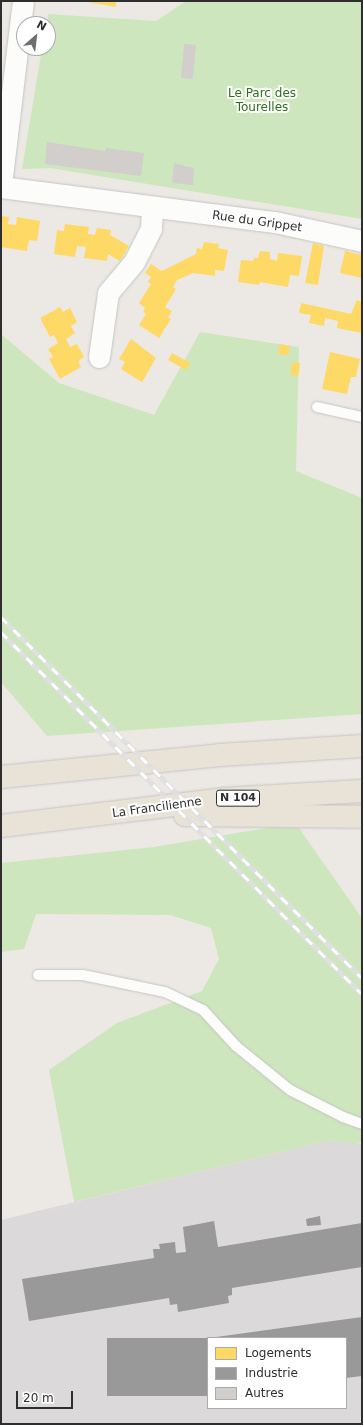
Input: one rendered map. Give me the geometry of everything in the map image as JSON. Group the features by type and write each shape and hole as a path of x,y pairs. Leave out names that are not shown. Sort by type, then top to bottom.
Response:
{"highway":[{"path":"1,777 220,755 362,746"},
{"name":"La Francilienne","path":"1,826 114,814 223,799 362,791"},
{"path":"114,814 362,817"}],"street":[{"path":"1,186 23,1"},
{"name":"Rue du Grippet","path":"1,186 152,208 275,222 362,241"},
{"path":"99,357 108,293 134,262 151,228 152,208"}],"lane":[{"path":"317,407 362,417"},
{"path":"38,975 83,975 165,992 203,1010 236,1046 290,1090 343,1117 362,1124"}],"shaded area":[{"path":"330,1140 362,1144 362,1424 1,1424 1,1220"}],"green space":[{"name":"Le Parc des Tourelles","path":"186,1 362,1 362,219 50,168 22,169 41,56 56,56 56,16 48,16 48,14 156,21"},
{"path":"200,332 299,347 296,471 362,498 362,714 47,736 1,682 1,334 59,383 154,415"},
{"path":"273,827 299,828 362,918 362,1141 358,1144 330,1140 74,1202 49,1070 117,1023 202,991 219,959 211,928 170,915 36,914 24,949 1,952 1,863 154,847"}],"building: Logements":[{"path":"82,1 116,1 116,7"},
{"path":"1,216 9,217 8,224 16,225 17,217 40,221 37,241 29,240 27,251 1,247"},
{"path":"65,224 89,227 88,234 95,235 97,228 111,230 110,235 129,246 120,261 108,254 107,261 84,258 86,247 77,246 75,257 54,254 57,230 64,231"},
{"path":"204,242 219,244 218,248 228,250 224,271 215,270 215,276 193,273 177,280 173,287 176,289 165,307 172,311 168,317 171,319 159,338 139,325 146,314 143,312 145,308 139,303 151,284 148,282 151,277 145,273 151,264 162,271 196,254 197,248 202,249"},
{"path":"313,243 324,246 318,285 305,283"},
{"path":"260,251 270,252 270,259 277,261 278,253 302,256 299,276 290,275 288,287 260,282 259,285 238,282 241,260 253,261 254,258 258,258"},
{"path":"345,251 362,255 362,278 340,273"},
{"path":"357,300 362,302 362,333 337,328 338,321 325,318 324,326 309,323 311,315 299,313 301,303 351,314"},
{"path":"60,307 63,312 70,308 77,322 71,326 75,333 66,339 70,347 77,344 84,357 78,361 81,367 60,379 49,359 53,357 48,349 58,343 54,335 50,337 40,318"},
{"path":"131,339 156,358 142,382 121,369 125,362 119,359"},
{"path":"279,344 290,346 288,355 278,354"},
{"path":"330,352 360,359 356,377 351,377 347,394 322,389"},
{"path":"172,353 190,363 186,370 168,360"},
{"path":"292,362 300,363 298,376 290,375"}],"building: Industrie":[{"path":"320,1216 321,1225 307,1226 306,1219"},
{"path":"214,1221 218,1247 362,1223 362,1267 232,1288 232,1295 228,1296 229,1303 178,1312 177,1304 170,1305 169,1298 29,1321 22,1279 154,1258 153,1249 160,1249 159,1244 175,1242 176,1253 186,1252 183,1227"},
{"path":"362,1317 362,1376 347,1378 347,1337 216,1337"},
{"path":"107,1338 207,1338 207,1396 107,1396"}],"building: Autres":[{"path":"184,44 196,45 193,79 181,78"},
{"path":"47,142 105,151 106,148 144,153 141,176 45,164"},
{"path":"174,163 194,168 193,185 172,183"}],"railway":[{"path":"1,617 362,978"},
{"path":"1,632 362,994"}]}
